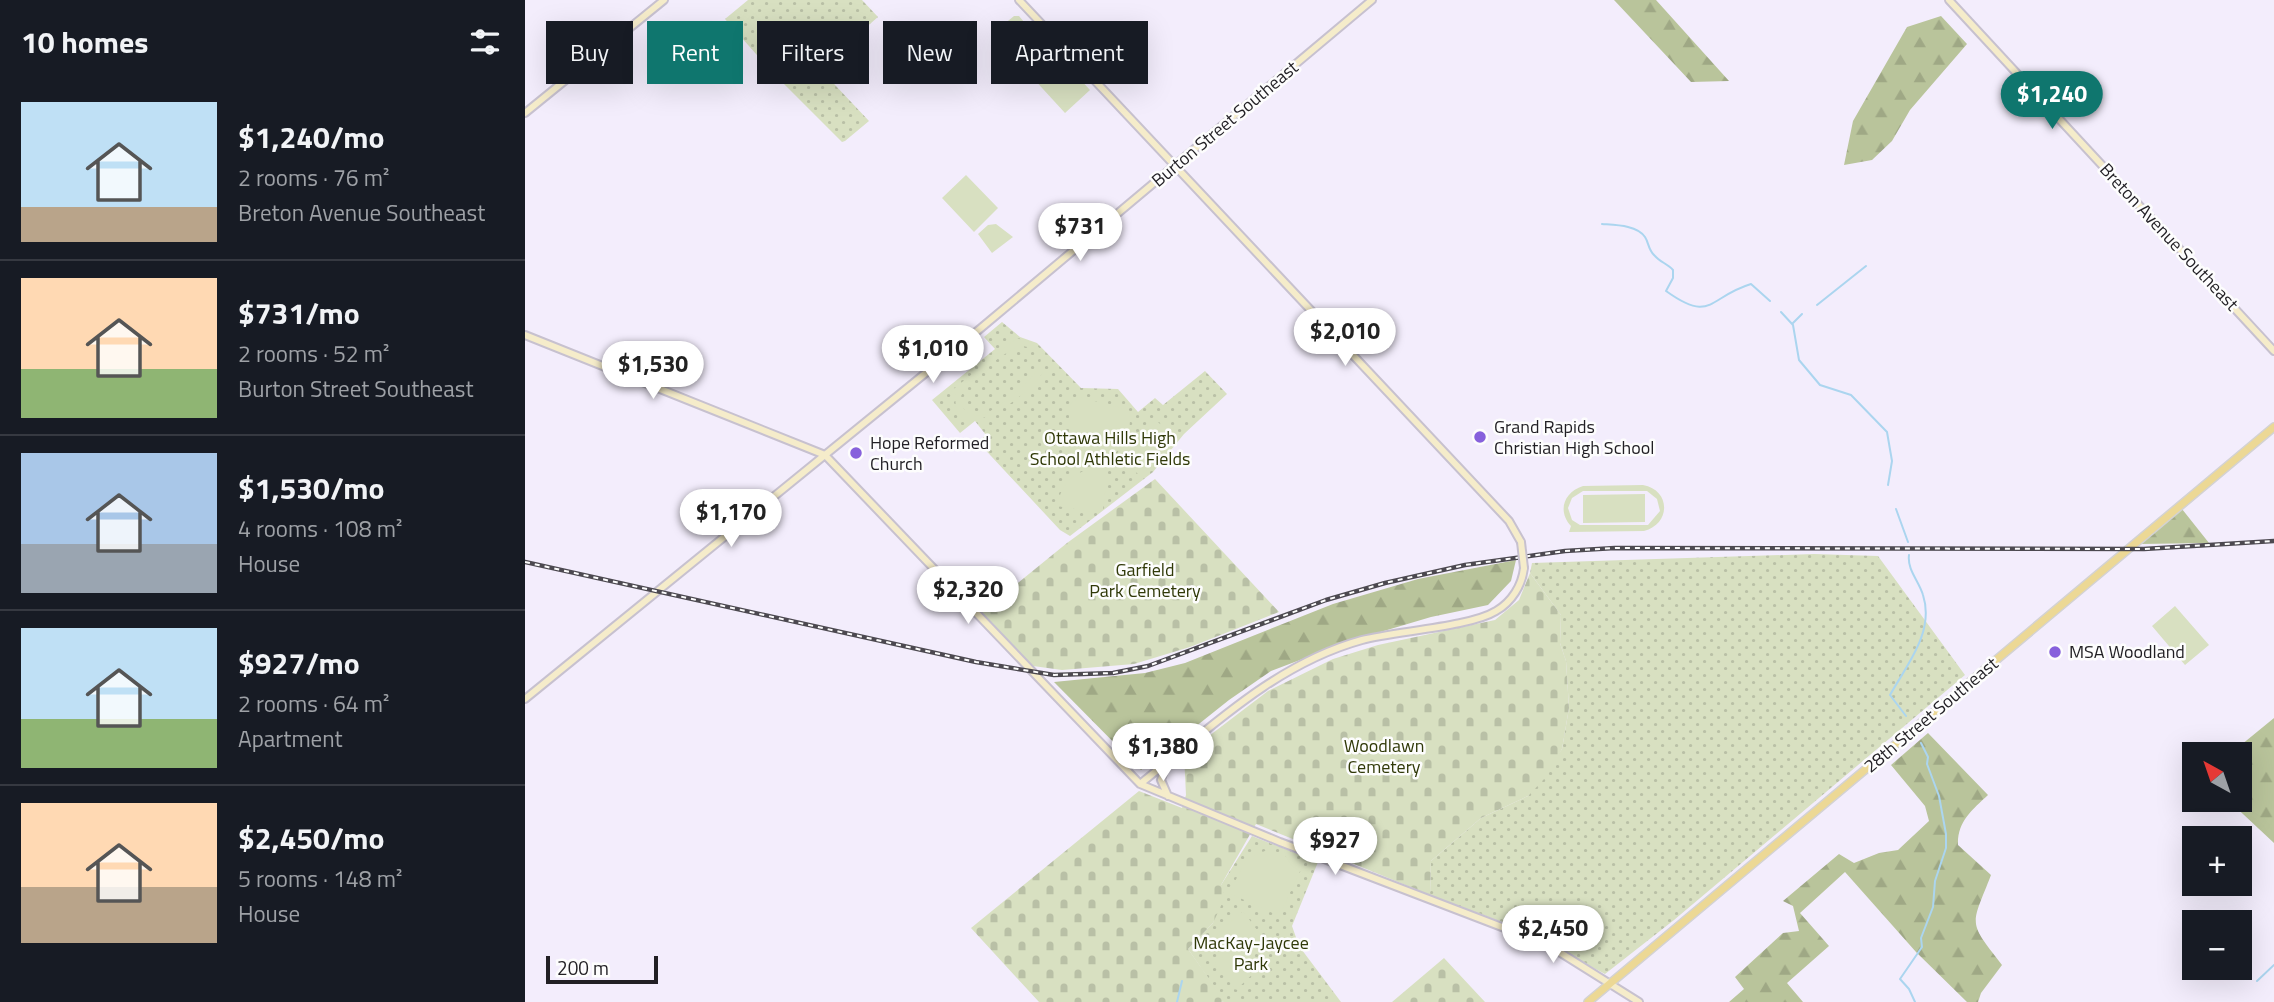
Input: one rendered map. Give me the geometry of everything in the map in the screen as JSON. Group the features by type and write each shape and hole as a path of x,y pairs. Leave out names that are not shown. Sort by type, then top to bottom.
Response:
{"main road":[{"path":"525,113 664,0"},
{"path":"1019,0 1509,522 1521,542 1524,568 1522,576 1509,601 1492,613 1361,640 1292,669 1238,704 1140,784"},
{"name":"Burton Street Southeast","path":"525,699 825,455 1373,0"},
{"name":"Breton Avenue Southeast","path":"1949,0 2274,351"},
{"path":"525,335 825,455 1140,784 1520,934 1612,983 1639,1002"},
{"name":"28th Street Southeast","path":"1588,1002 2274,427"},
{"path":"1168,761 1161,780 1170,797"}],"green space":[{"path":"748,0 862,0 878,17 869,25 869,21 757,21 757,55 743,39 743,21 725,19"},
{"path":"1614,0 1656,0 1729,81 1691,82"},
{"path":"1019,16 1023,21 1008,21"},
{"path":"1941,16 1967,44 1910,110 1892,141 1872,160 1844,165 1853,121 1907,27"},
{"path":"784,84 834,84 869,121 842,142"},
{"path":"1038,84 1084,84 1090,90 1065,113"},
{"path":"966,175 998,208 974,232 942,198"},
{"path":"996,224 1013,237 992,253 978,234 988,225"},
{"name":"Ottawa Hills High School Athletic Fields","path":"1002,322 1020,337 1037,343 1081,388 1118,389 1138,412 1155,398 1163,405 1205,371 1227,394 1184,434 1153,472 1070,536 1060,530 978,442 986,435 975,421 960,433 932,400 995,349 984,337"},
{"path":"1017,338 1035,345 1043,354 1045,368 1038,379 1011,403 994,413 965,420 957,412 956,394 951,391","holes":["1023,346 1037,351 1041,360 1037,370 1017,391 986,414 977,416 965,411 960,400 963,393 986,368 1016,348"]},
{"path":"1079,397 1129,410 1130,423 1122,446 1105,459 1082,461 1069,456 1069,405"},
{"path":"1154,418 1176,440 1141,477 1118,455"},
{"path":"1094,468 1108,469 1103,509 1098,513 1057,506 1069,481 1074,476"},
{"name":"Garfield Park Cemetery","path":"1155,479 1279,612 1190,647 1134,664 1062,670 1033,666 981,613 1067,543"},
{"path":"1643,485 1652,488 1663,500 1663,515 1659,522 1644,531 1569,532 1571,526 1564,514 1565,503 1571,493 1583,486","holes":["1583,491 1647,491 1657,499 1660,511 1648,525 1580,525 1572,520 1568,508 1572,498"]},
{"path":"1645,494 1645,522 1583,523 1583,495"},
{"path":"2182,509 2209,543 2140,544"},
{"path":"1814,554 1878,556 1965,675 1674,920 1605,974 1518,928 1430,895 1431,861 1481,818 1528,796 1562,749 1569,708 1566,661 1560,643 1561,615 1530,573 1532,563"},
{"path":"1516,560 1511,581 1488,605 1431,617 1350,641 1271,671 1229,700 1141,770 1054,682 1145,673 1185,663 1333,604 1418,579"},
{"name":"Woodlawn Cemetery","path":"1530,573 1561,615 1560,643 1566,661 1569,708 1562,749 1545,778 1528,796 1481,818 1431,861 1430,895 1256,824 1221,885 1225,897 1213,923 1188,949 1225,1001 1221,1002 1039,1002 971,928 1139,791 1182,808 1186,795 1184,755 1268,691 1333,659 1378,645 1495,620 1519,600"},
{"path":"2175,606 2209,645 2185,665 2152,626"},
{"path":"2274,718 2274,843 2241,812 2252,812 2252,742 2245,742"},
{"path":"1928,733 1988,795 1967,817 1958,837 1958,845 1991,875 1976,914 1976,923 1983,939 2002,965 1981,993 1978,1002 1967,1002 1916,952 1845,872 1800,913 1829,946 1787,983 1803,1002 1729,1002 1744,989 1735,977 1783,933 1799,931 1793,906 1783,901 1839,854 1854,863 1879,853 1898,850 1929,821 1925,806 1891,765"},
{"name":"MacKay-Jaycee Park","path":"1252,836 1318,862 1292,926 1299,946 1341,1002 1221,1002 1224,1001 1188,949 1213,923 1221,885"},
{"path":"1265,851 1282,854 1302,867 1282,910 1275,914 1229,893 1247,858"},
{"path":"1243,911 1263,938 1248,950 1229,948 1217,934"},
{"path":"1228,953 1248,954 1260,967 1236,990 1214,963"},
{"path":"1444,958 1485,1002 1392,1002"}],"waterway":[{"path":"1602,224 1625,226 1641,233 1653,254 1673,270 1673,278 1666,291 1681,301 1702,307 1751,284 1770,301"},
{"path":"1817,305 1866,266"},
{"path":"1781,312 1793,325 1799,360 1820,385 1851,395 1887,432 1892,461 1888,485"},
{"path":"1793,323 1802,314"},
{"path":"1896,509 1908,542"},
{"path":"1906,716 1890,695 1917,648 1926,609 1910,566 1909,555"},
{"path":"1915,1002 1900,979 1922,947 1921,938 1933,907 1935,881 1946,848 1939,796 1927,764 1928,757 1921,743"},
{"path":"2257,981 2274,965"},
{"path":"1177,1002 1182,981"}],"railway":[{"path":"525,562 976,662 1054,675 1113,673 1148,666 1326,600 1385,583 1465,565 1565,551 1615,548 2144,549 2274,541"}],"place":[{"name":"Grand Rapids Christian High School","path":"1480,437"},
{"name":"Hope Reformed Church","path":"856,453"},
{"name":"MSA Woodland","path":"2055,652"}]}
